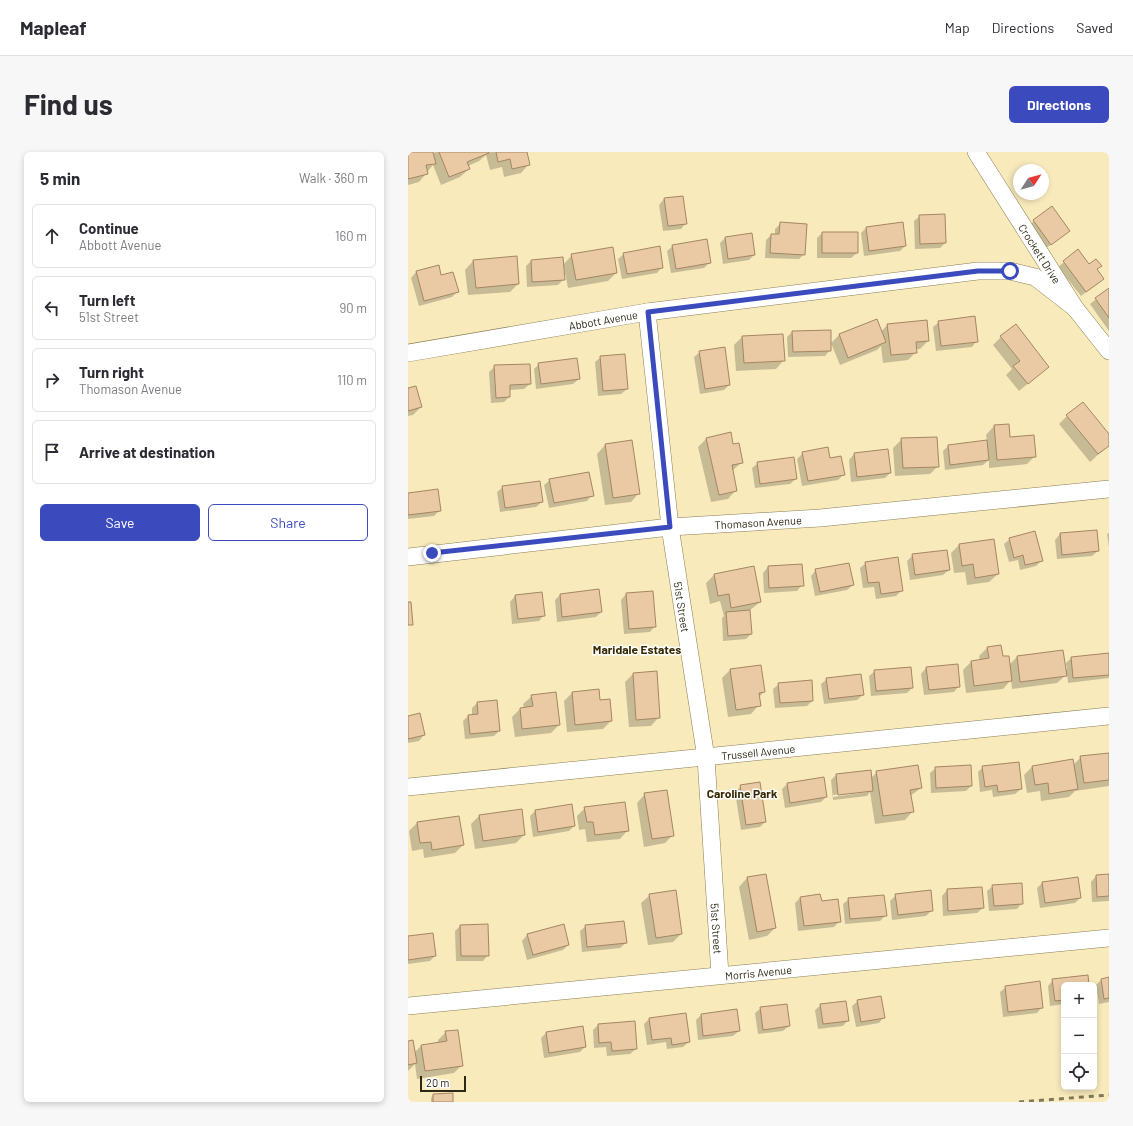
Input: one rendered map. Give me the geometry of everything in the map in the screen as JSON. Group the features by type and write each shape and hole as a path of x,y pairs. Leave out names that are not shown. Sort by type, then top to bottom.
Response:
{"street":[{"name":"Crockett Drive","path":"976,152 1075,308 1109,351"},
{"name":"Abbott Avenue","path":"408,353 648,312 978,271 1010,271 1035,277 1075,308"},
{"name":"51st Street","path":"648,312 670,527 706,758 720,975"},
{"name":"Thomason Avenue","path":"408,557 670,527 820,518 1109,489"},
{"name":"Trussell Avenue","path":"408,787 1109,716"},
{"name":"Morris Avenue","path":"408,1006 1109,938"}],"building":[{"path":"408,152 433,152 436,164 426,165 428,174 408,179"},
{"path":"439,152 489,153 467,162 470,169 449,177"},
{"path":"496,152 527,152 530,165 512,169 510,159 498,162"},
{"path":"683,196 687,224 668,226 664,198"},
{"path":"1052,206 1070,231 1051,245 1033,220"},
{"path":"945,214 946,243 920,244 919,215"},
{"path":"780,222 807,224 805,255 770,253 771,234 779,234"},
{"path":"903,222 906,246 869,251 866,227"},
{"path":"822,232 858,232 858,253 822,253"},
{"path":"752,233 755,255 728,259 725,237"},
{"path":"707,239 711,263 676,269 672,245"},
{"path":"660,246 663,268 627,274 623,253"},
{"path":"613,247 617,273 576,280 571,254"},
{"path":"1078,249 1089,264 1096,259 1102,266 1097,269 1104,279 1086,292 1063,261"},
{"path":"517,256 519,284 476,288 473,260"},
{"path":"563,257 565,280 532,282 531,260"},
{"path":"439,265 441,275 453,272 459,292 424,301 416,271"},
{"path":"1109,288 1109,318 1095,298"},
{"path":"975,316 978,342 941,346 938,321"},
{"path":"877,319 886,342 848,358 839,334"},
{"path":"927,320 929,341 916,342 917,353 891,355 887,324"},
{"path":"1016,324 1049,367 1028,384 1013,366 1020,361 1000,336"},
{"path":"831,330 831,351 793,352 792,331"},
{"path":"783,334 785,361 744,363 742,336"},
{"path":"725,347 730,385 705,389 699,351"},
{"path":"625,354 628,389 603,391 600,356"},
{"path":"577,358 580,379 541,384 538,363"},
{"path":"530,364 531,384 510,385 510,397 496,398 494,365"},
{"path":"416,386 422,407 408,411 408,388"},
{"path":"1083,402 1109,434 1109,446 1098,454 1066,415"},
{"path":"1009,424 1010,437 1034,435 1036,457 997,460 994,425"},
{"path":"731,432 733,444 739,443 743,463 732,465 737,491 719,495 706,438"},
{"path":"937,437 939,467 903,468 901,438"},
{"path":"632,440 640,494 613,498 605,444"},
{"path":"987,440 989,460 950,465 948,445"},
{"path":"828,447 830,458 841,456 845,475 808,481 802,452"},
{"path":"888,449 891,473 857,477 854,453"},
{"path":"794,457 797,479 760,484 757,462"},
{"path":"589,472 594,496 554,503 549,479"},
{"path":"540,481 543,502 505,508 502,486"},
{"path":"438,489 441,511 408,515 408,493"},
{"path":"1097,530 1099,551 1062,555 1060,533"},
{"path":"1035,531 1043,561 1025,565 1023,555 1014,558 1009,538"},
{"path":"994,539 999,574 975,578 973,564 962,566 959,544"},
{"path":"947,550 950,570 915,575 912,554"},
{"path":"898,557 903,591 881,594 879,582 868,583 865,562"},
{"path":"849,563 854,585 820,592 815,569"},
{"path":"802,564 804,586 769,588 768,566"},
{"path":"754,566 761,602 731,608 729,594 718,596 714,574"},
{"path":"599,589 602,612 562,617 560,594"},
{"path":"653,591 656,627 629,629 626,593"},
{"path":"542,592 545,616 518,619 515,595"},
{"path":"408,602 411,602 413,625 408,625"},
{"path":"750,610 752,634 728,636 726,612"},
{"path":"1001,645 1003,656 1009,656 1012,681 974,686 971,661 989,658 987,647"},
{"path":"1063,650 1067,676 1020,682 1017,656"},
{"path":"1109,653 1109,675 1073,678 1071,657"},
{"path":"958,664 960,687 929,690 926,667"},
{"path":"761,665 765,692 759,693 761,706 736,710 730,669"},
{"path":"911,667 913,688 876,691 874,670"},
{"path":"657,671 660,718 636,720 633,673"},
{"path":"861,674 864,695 829,699 826,678"},
{"path":"812,680 813,701 780,703 778,683"},
{"path":"599,689 600,700 610,699 612,721 575,725 572,692"},
{"path":"556,692 560,725 522,729 520,708 533,706 531,695"},
{"path":"497,700 500,731 470,734 468,715 478,714 477,702"},
{"path":"420,713 425,735 408,739 408,716"},
{"path":"1109,753 1109,780 1084,783 1080,756"},
{"path":"1073,759 1078,789 1049,794 1048,783 1035,785 1032,766"},
{"path":"1019,762 1022,789 998,792 997,785 985,787 982,766"},
{"path":"918,765 922,788 910,790 914,812 883,816 876,771"},
{"path":"971,765 972,786 936,788 935,767"},
{"path":"871,770 873,791 838,795 836,774"},
{"path":"824,777 827,797 790,803 787,783"},
{"path":"760,782 766,822 746,825 740,785"},
{"path":"667,790 674,836 652,839 644,793"},
{"path":"625,802 629,831 595,835 593,822 587,822 584,807"},
{"path":"572,804 575,826 538,832 535,810"},
{"path":"522,809 525,835 483,841 479,815"},
{"path":"459,816 464,845 432,850 431,842 420,843 417,822"},
{"path":"766,874 776,928 757,932 747,877"},
{"path":"1109,874 1109,896 1097,897 1096,875"},
{"path":"1078,877 1081,898 1045,903 1042,882"},
{"path":"1022,883 1023,904 994,906 992,885"},
{"path":"982,887 984,908 948,911 947,889"},
{"path":"676,890 682,934 656,938 649,894"},
{"path":"931,890 933,911 898,915 895,894"},
{"path":"820,894 822,901 838,899 841,922 804,926 800,897"},
{"path":"884,895 887,916 850,919 848,898"},
{"path":"624,921 627,943 587,947 585,925"},
{"path":"488,924 489,956 461,956 460,925"},
{"path":"564,924 569,945 533,955 527,934"},
{"path":"433,933 436,956 408,960 408,936"},
{"path":"1088,975 1089,982 1061,982 1061,1000 1055,1001 1052,979"},
{"path":"1109,977 1109,998 1104,999 1101,979"},
{"path":"1040,981 1043,1008 1008,1012 1005,986"},
{"path":"881,996 885,1018 861,1022 857,1000"},
{"path":"846,1001 849,1021 823,1024 820,1004"},
{"path":"787,1004 790,1026 763,1030 760,1007"},
{"path":"737,1009 740,1031 703,1036 701,1014"},
{"path":"686,1013 690,1042 672,1045 671,1038 652,1040 649,1018"},
{"path":"635,1021 637,1049 612,1051 611,1042 599,1043 598,1024"},
{"path":"583,1026 586,1047 549,1053 546,1032"},
{"path":"458,1030 463,1066 425,1071 421,1045 447,1041 445,1031"},
{"path":"413,1040 417,1063 408,1065 408,1041"},
{"path":"453,1093 453,1102 433,1102 433,1094"}],"railway":[{"path":"1019,1102 1109,1095"}],"district":[{"name":"Maridale Estates","path":"637,649"},
{"name":"Caroline Park","path":"742,793"}],"route":[{"path":"432,553 670,527 648,312 978,271 1010,271"}]}
